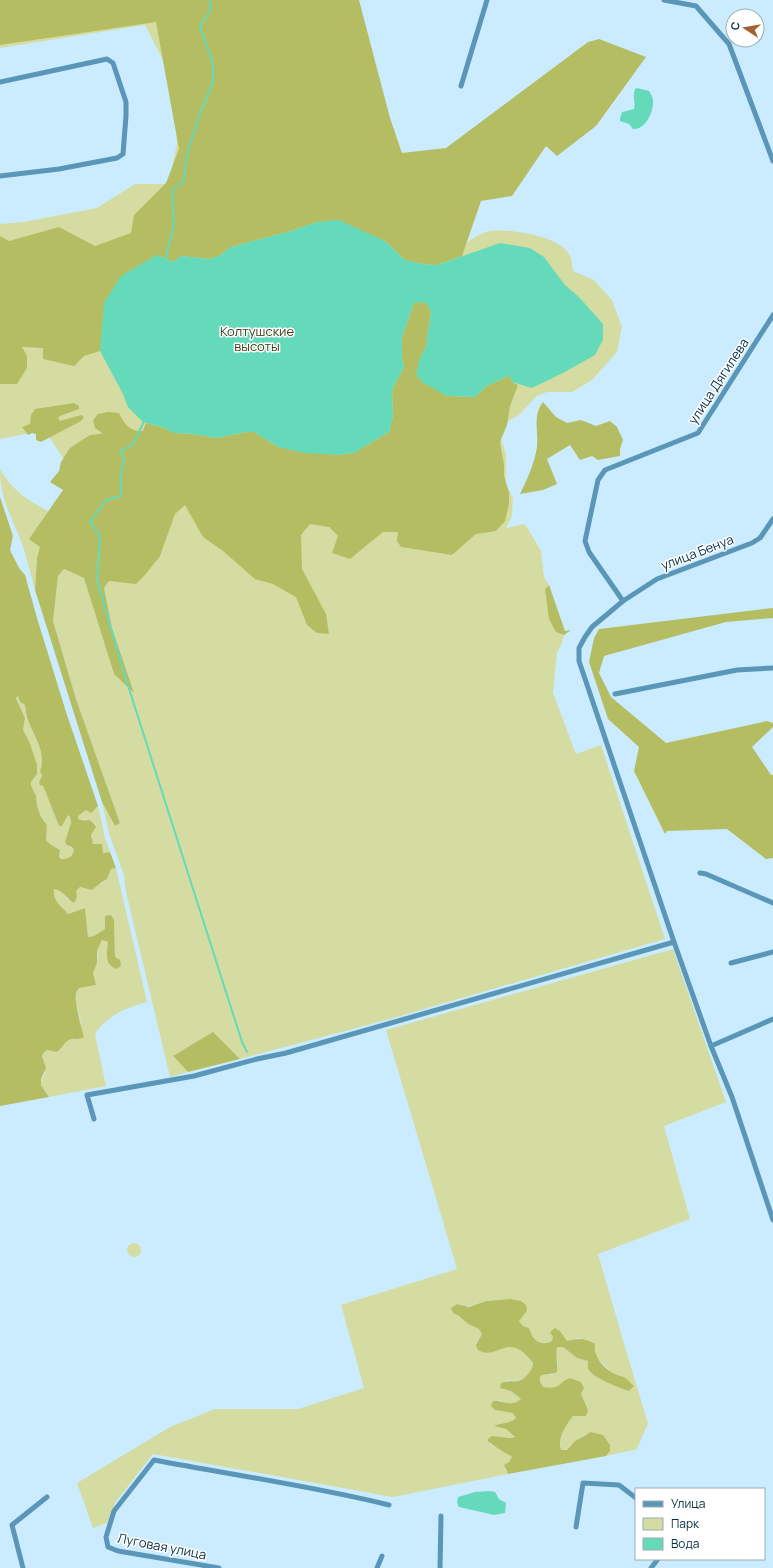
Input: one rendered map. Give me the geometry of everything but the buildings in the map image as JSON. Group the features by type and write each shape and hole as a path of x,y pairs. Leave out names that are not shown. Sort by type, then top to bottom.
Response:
{"street":[{"path":"461,86 487,0"},
{"path":"664,0 696,6 729,44 773,161"},
{"path":"0,82 107,59 113,63 118,77 126,102 126,116 123,154 117,158 59,169 0,176"},
{"name":"улица Дягилева","path":"623,601 589,552 585,541 598,480 605,470 698,433 773,316"},
{"name":"улица Бенуа","path":"773,518 760,538 752,543 656,579 623,601 592,627 579,648 579,661 674,942 711,1046 732,1097 773,1220"},
{"path":"615,694 737,670 773,668"},
{"path":"700,873 706,874 773,903"},
{"path":"94,1119 87,1095 194,1076 257,1059 286,1053 674,942"},
{"path":"732,963 773,952"},
{"path":"711,1046 773,1019"},
{"name":"Луговая улица","path":"219,1568 118,1551 108,1547 106,1536 114,1511 154,1460 269,1479 390,1505"},
{"path":"576,1527 583,1483 619,1485 635,1497"},
{"path":"23,1568 12,1524 47,1497"},
{"path":"440,1568 441,1516"},
{"path":"377,1568 382,1556"},
{"path":"651,1568 657,1560"}],"green space":[{"name":"Колтушские высоты","path":"0,0 325,0 393,224 456,252 467,242 485,232 490,231 499,230 522,232 546,239 557,243 565,249 571,258 573,271 594,280 612,300 622,327 617,352 592,380 572,392 547,392 537,396 519,415 508,421 500,436 506,454 506,485 513,498 512,516 506,528 525,524 541,551 544,577 549,585 545,589 547,600 556,632 564,635 557,653 553,693 576,754 601,745 665,939 390,1019 240,1059 213,1033 173,1056 188,1072 170,1077 126,892 124,875 109,834 102,802 115,826 120,823 76,699 53,621 58,576 64,569 84,578 114,674 133,692 112,628 104,588 108,582 37,558 35,590 24,549 3,496 0,469 15,489 48,511 30,539 80,485 45,430 0,439 0,224 24,222 97,208 135,184 169,184 177,143 173,79 145,25 0,48","holes":["329,527 383,532 338,536"]},
{"path":"18,696 20,702 25,705 27,718 41,751 42,764 40,771 42,776 39,782 44,788 59,826 62,826 68,814 70,817 70,828 65,842 74,850 71,856 67,859 62,859 59,856 60,850 46,840 47,825 41,817 37,806 36,796 31,785 31,782 37,774 29,741 23,730 25,718 16,697"},
{"path":"98,806 105,838 110,852 103,853 93,844 87,819 78,819 78,816 86,810 96,808"},
{"path":"116,868 147,1002 111,1017 95,1034 106,1086 49,1097 41,1084 42,1078 45,1074 42,1058 43,1055 47,1051 59,1050 67,1041 79,1039 81,1023 76,1003 76,994 79,988 94,979 93,973 98,957 97,951 102,940 108,942 107,961 115,957 114,920 105,916 105,929 94,936 88,937 85,908 68,914 56,900 54,896 54,889 61,890 68,900 80,887 92,890 107,879 111,869"},
{"path":"673,949 726,1102 664,1126 690,1219 598,1254 648,1423 637,1449 606,1456 610,1451 586,1434 575,1441 567,1451 561,1450 560,1442 562,1432 566,1424 574,1416 588,1410 581,1394 560,1385 555,1388 543,1387 540,1382 540,1375 546,1373 552,1375 558,1365 555,1353 557,1347 563,1347 577,1358 589,1361 588,1366 625,1378 613,1374 596,1357 594,1350 579,1338 567,1341 560,1331 553,1337 551,1342 543,1343 537,1341 529,1328 523,1326 519,1321 527,1311 521,1301 490,1300 469,1306 457,1304 453,1313 468,1324 479,1329 482,1334 476,1344 489,1353 507,1346 515,1347 533,1363 530,1373 524,1379 517,1381 507,1380 500,1388 511,1391 521,1399 510,1404 499,1400 495,1410 514,1413 516,1418 495,1426 506,1429 515,1436 510,1438 492,1436 490,1445 512,1457 505,1469 508,1474 393,1497 153,1454 115,1503 107,1523 93,1528 77,1483 170,1427 215,1409 298,1409 364,1388 341,1305 457,1269 386,1030"},
{"path":"134,1243 139,1245 141,1250 139,1255 134,1257 129,1255 127,1250 129,1245"}],"shaded area":[{"path":"0,0 359,0 390,118 402,153 446,148 588,42 599,39 646,57 596,126 557,156 546,146 512,196 481,201 462,256 437,265 405,260 385,241 363,232 317,222 291,231 231,247 219,256 209,259 181,256 173,262 157,255 102,340 100,351 84,356 74,366 43,359 43,348 22,347 27,356 27,368 17,384 0,384 0,236 9,241 59,227 95,246 131,233 134,215 166,183 179,149 156,22 0,45"},
{"path":"425,301 431,311 426,347 420,358 447,396 475,397 487,386 508,376 511,377 512,382 518,385 510,406 507,425 500,442 504,465 504,476 509,492 509,504 505,521 496,531 476,534 452,555 401,547 397,541 398,532 383,532 350,559 332,553 338,536 329,527 310,524 301,535 302,569 326,614 329,634 317,633 307,625 296,597 273,584 255,579 223,551 203,537 185,505 175,514 160,556 145,575 136,584 109,581 104,588 112,628 134,693 114,674 84,578 64,569 58,576 53,621 76,699 120,823 115,826 102,802 35,590 37,558 40,547 29,539 63,490 50,482 59,471 61,462 70,448 90,435 102,433 95,428 93,420 98,414 108,412 119,413 123,421 131,429 138,431 143,431 146,423 164,428 174,433 193,434 217,438 246,432 254,432 278,447 340,455 354,453 389,432 393,416 392,390 404,367 402,358 402,337 414,303"},
{"path":"543,402 556,417 567,423 581,420 596,426 610,421 617,427 623,440 620,449 620,456 598,460 592,456 580,460 570,445 547,459 557,484 543,490 520,494 526,482 536,453 537,418"},
{"path":"74,403 79,406 79,409 58,418 60,421 81,415 84,417 81,421 41,442 36,440 36,434 32,433 28,435 22,427 30,424 31,415 35,409"},
{"path":"0,497 13,536 10,550 19,568 25,575 66,712 98,806 91,813 86,810 78,816 78,819 89,820 93,823 96,827 91,835 93,844 102,844 103,853 110,852 116,868 111,869 107,879 92,890 80,887 76,891 77,897 74,903 62,893 54,889 54,896 68,914 85,908 88,937 94,936 105,929 105,916 111,915 114,920 115,957 120,960 121,966 116,969 112,967 107,958 108,942 102,940 97,951 97,963 93,973 96,985 79,988 76,993 77,1009 84,1037 69,1040 58,1051 53,1052 48,1050 42,1056 46,1068 41,1079 41,1085 49,1097 0,1106","holes":["18,696 20,702 25,705 27,718 41,751 42,764 40,771 42,776 39,782 40,785 44,788 59,826 62,826 68,815 70,817 71,823 65,842 74,850 68,858 61,859 59,856 60,850 46,840 47,825 41,817 37,806 36,796 31,785 31,782 37,774 37,765 29,741 23,730 25,718 16,698"]},
{"path":"549,585 565,631 571,630 564,635 556,632 549,619 545,589"},
{"path":"773,608 773,618 726,622 604,656 599,673 611,697 666,743 767,721 773,723 773,727 752,747 771,775 773,775 773,858 766,859 727,829 667,831 665,834 634,771 639,747 608,719 589,662 594,638 599,629"},
{"path":"213,1032 240,1059 188,1072 173,1056"},
{"path":"510,1299 521,1301 526,1305 527,1311 519,1321 523,1326 529,1328 537,1341 543,1343 551,1342 553,1337 550,1332 555,1328 560,1331 567,1341 582,1339 591,1342 595,1344 596,1353 600,1362 611,1372 625,1378 634,1386 629,1391 601,1379 591,1373 588,1367 588,1361 577,1358 563,1347 557,1347 557,1372 540,1376 540,1382 543,1387 556,1387 570,1378 581,1382 584,1388 581,1394 588,1410 586,1416 573,1416 570,1420 561,1436 561,1450 567,1450 575,1441 591,1432 603,1435 610,1445 610,1451 606,1456 508,1474 504,1465 509,1462 512,1457 487,1440 492,1436 510,1438 515,1437 506,1429 494,1426 514,1420 516,1418 513,1413 495,1410 491,1406 493,1401 514,1403 521,1399 511,1391 500,1388 501,1383 521,1380 530,1371 533,1363 524,1353 516,1348 510,1347 485,1353 478,1350 476,1345 482,1334 479,1329 468,1324 453,1313 451,1308 457,1304 469,1307 486,1301"}],"water":[{"path":"637,88 649,91 653,98 653,104 651,114 645,123 638,128 633,129 629,124 620,121 620,118 622,112 634,109 634,92"},
{"path":"339,220 385,241 405,260 423,264 437,265 500,243 530,248 544,257 565,285 579,297 603,324 603,340 595,355 532,388 512,382 511,378 508,376 487,386 475,397 447,396 422,382 416,374 420,358 426,347 431,311 425,302 414,303 402,337 402,358 404,367 392,390 393,416 389,432 354,453 340,455 304,453 278,447 254,432 246,432 217,438 193,434 174,433 164,428 143,422 128,407 123,394 100,351 104,303 121,276 157,255 173,262 181,256 209,259 219,256 231,247 291,231 317,222"},
{"path":"475,1492 495,1492 499,1499 506,1503 505,1513 494,1515 459,1507 457,1503 458,1497"}],"waterway":[{"path":"165,261 174,224 172,190 184,181 187,154 201,111 213,82 213,64 200,26 211,10 210,0"},
{"path":"144,421 134,443 120,452 124,459 121,476 121,496 106,500 90,522 100,536 97,580 124,673 242,1042 247,1052"}]}
